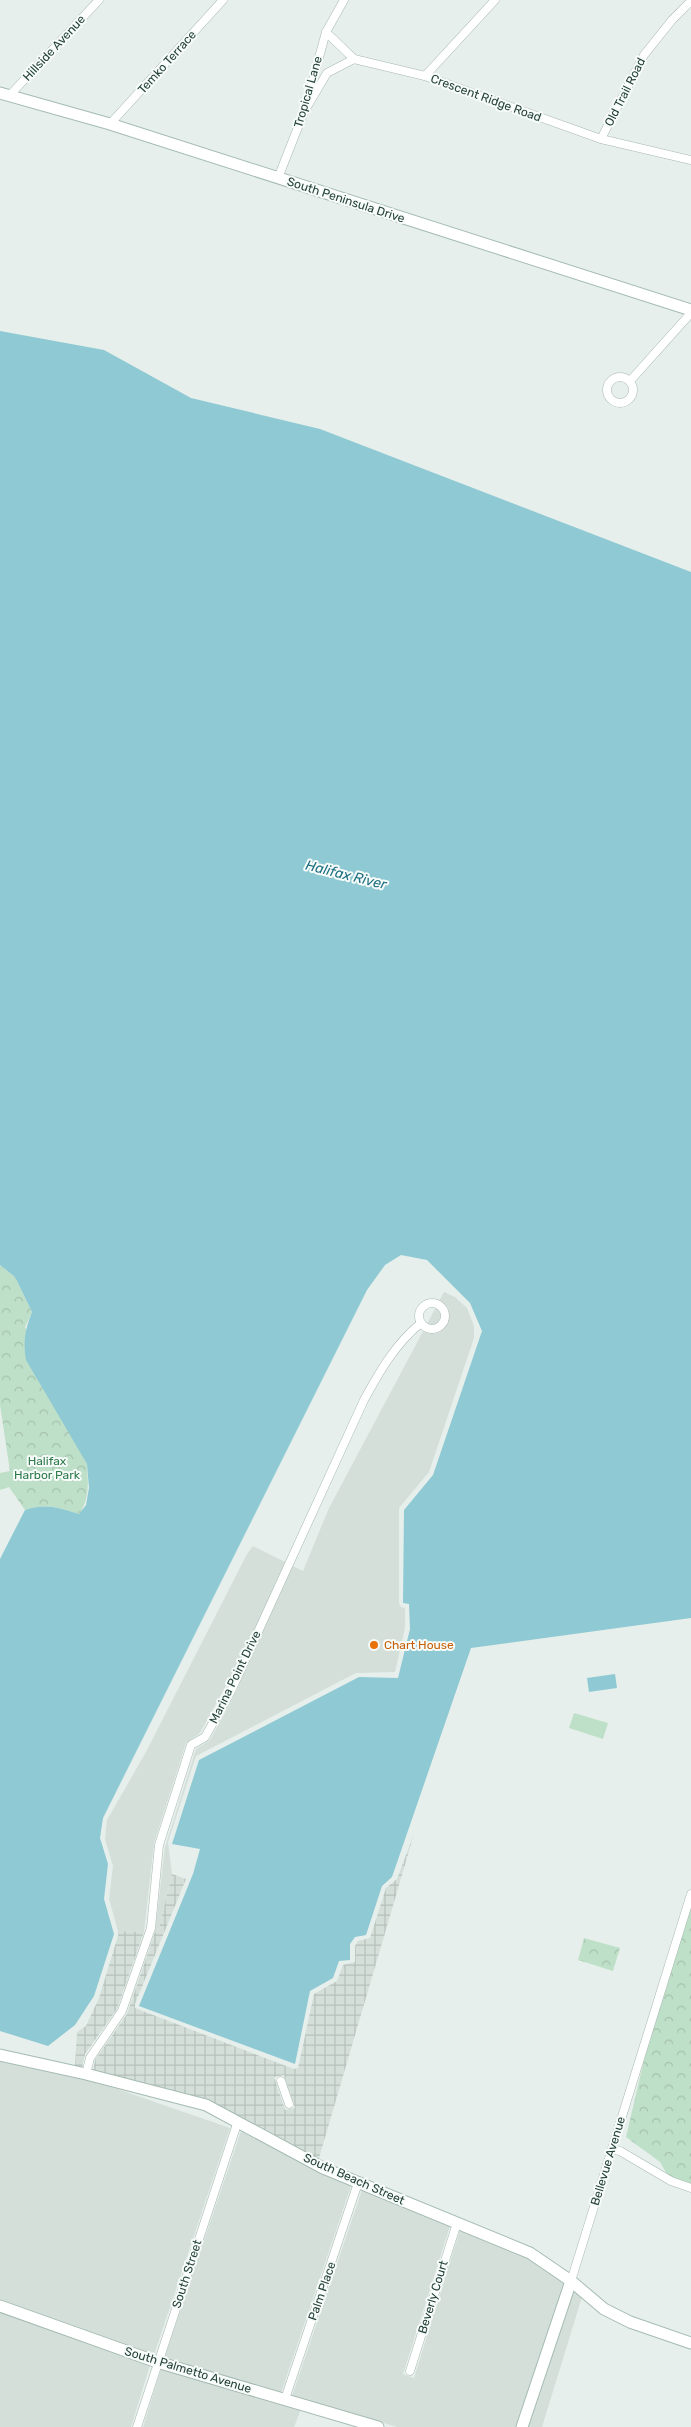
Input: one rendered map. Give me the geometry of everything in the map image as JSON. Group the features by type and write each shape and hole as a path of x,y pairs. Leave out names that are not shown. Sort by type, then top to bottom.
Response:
{"street":[{"name":"Hillside Avenue","path":"4,95 99,0"},
{"name":"Temko Terrace","path":"110,124 223,0"},
{"name":"Tropical Lane","path":"278,178 304,112 326,32 344,0"},
{"path":"425,76 495,0"},
{"name":"Old Trail Road","path":"601,139 644,55 691,1"},
{"path":"304,112 326,73 354,59 326,32"},
{"name":"Crescent Ridge Road","path":"354,59 425,76 601,139 691,160"},
{"name":"South Peninsula Drive","path":"4,95 110,124 691,311"},
{"path":"630,381 691,311"},
{"name":"Marina Point Drive","path":"86,2074 90,2058 122,2012 151,1928 159,1846 191,1745 204,1737 231,1691 364,1400 387,1360 406,1336 422,1323"},
{"name":"Bellevue Avenue","path":"522,2427 571,2281 691,1894"},
{"name":"South Beach Street","path":"0,2055 86,2074 206,2105 323,2168 530,2253 571,2281 604,2309 630,2322 691,2343"},
{"path":"281,2081 289,2104"},
{"name":"South Street","path":"137,2427 238,2121"},
{"path":"612,2149 620,2151 671,2180 691,2188"},
{"name":"Palm Place","path":"285,2399 358,2183"},
{"name":"Beverly Court","path":"410,2371 457,2223"},
{"name":"South Palmetto Avenue","path":"0,2306 157,2362 378,2427"}],"shaded area":[{"path":"444,1292 455,1297 467,1308 474,1326 474,1338 429,1472 399,1508 399,1603 401,1607 405,1608 405,1628 395,1672 356,1673 196,1756 168,1842 172,1874 158,1932 155,1932 165,1847 196,1749 210,1740 238,1688 228,1682 200,1733 186,1743 154,1843 144,1932 118,1931 109,1899 113,1866 105,1839 107,1820 146,1752 247,1554 253,1546 303,1571 329,1508"},
{"path":"414,1834 319,2158 208,2101 93,2071 95,2060 127,2014 155,1932 158,1932 172,1874 186,1879 135,2008 294,2069 298,2068 314,1994 337,1981 343,1965 355,1962 355,1946 358,1941 370,1938 386,1888 397,1879","holes":["284,2075 295,2108 285,2110 274,2077"]},
{"path":"118,1931 144,1932 117,2009 85,2054 82,2068 75,2066 77,2032 86,2026 99,1998"},
{"path":"0,2060 100,2083 230,2128 154,2355 0,2300"},
{"path":"241,2131 252,2135 321,2173 351,2186 281,2393 164,2359"},
{"path":"362,2190 450,2226 403,2374 414,2378 460,2230 528,2258 565,2283 516,2427 397,2427 292,2396"},
{"path":"574,2290 582,2297 542,2427 528,2427"},
{"path":"0,2311 150,2365 131,2427 0,2427"},
{"path":"161,2369 301,2409 294,2427 143,2427"}],"green space":[{"name":"Halifax Harbor Park","path":"0,1265 15,1277 32,1312 25,1327 87,1464 87,1496 79,1514 58,1508 46,1507 25,1510 9,1487 0,1490 0,1473 10,1471 0,1405"},
{"path":"574,1713 608,1723 603,1739 569,1728"},
{"path":"691,1894 691,2188 671,2181 660,2162 626,2137 662,1983"},
{"path":"584,1938 620,1948 613,1971 578,1960"}],"water":[{"name":"Halifax River","path":"0,331 104,350 191,398 320,429 691,572 691,1618 471,1648 392,1877 382,1886 366,1935 355,1937 350,1944 350,1960 339,1961 333,1978 310,1991 295,2064 139,2006 193,1874 200,1849 172,1844 199,1760 359,1677 398,1678 410,1629 409,1604 403,1603 404,1510 433,1475 482,1331 470,1303 427,1260 401,1255 385,1265 367,1290 103,1818 100,1838 108,1864 104,1899 114,1934 94,1996 75,2025 48,2046 0,2031 0,1559 25,1510 46,1507 58,1508 79,1514 86,1505 89,1488 87,1464 26,1360 25,1336 32,1312 15,1277 0,1265"},
{"path":"615,1674 617,1688 589,1692 587,1678"}],"place":[{"name":"Chart House","path":"374,1645"}]}
